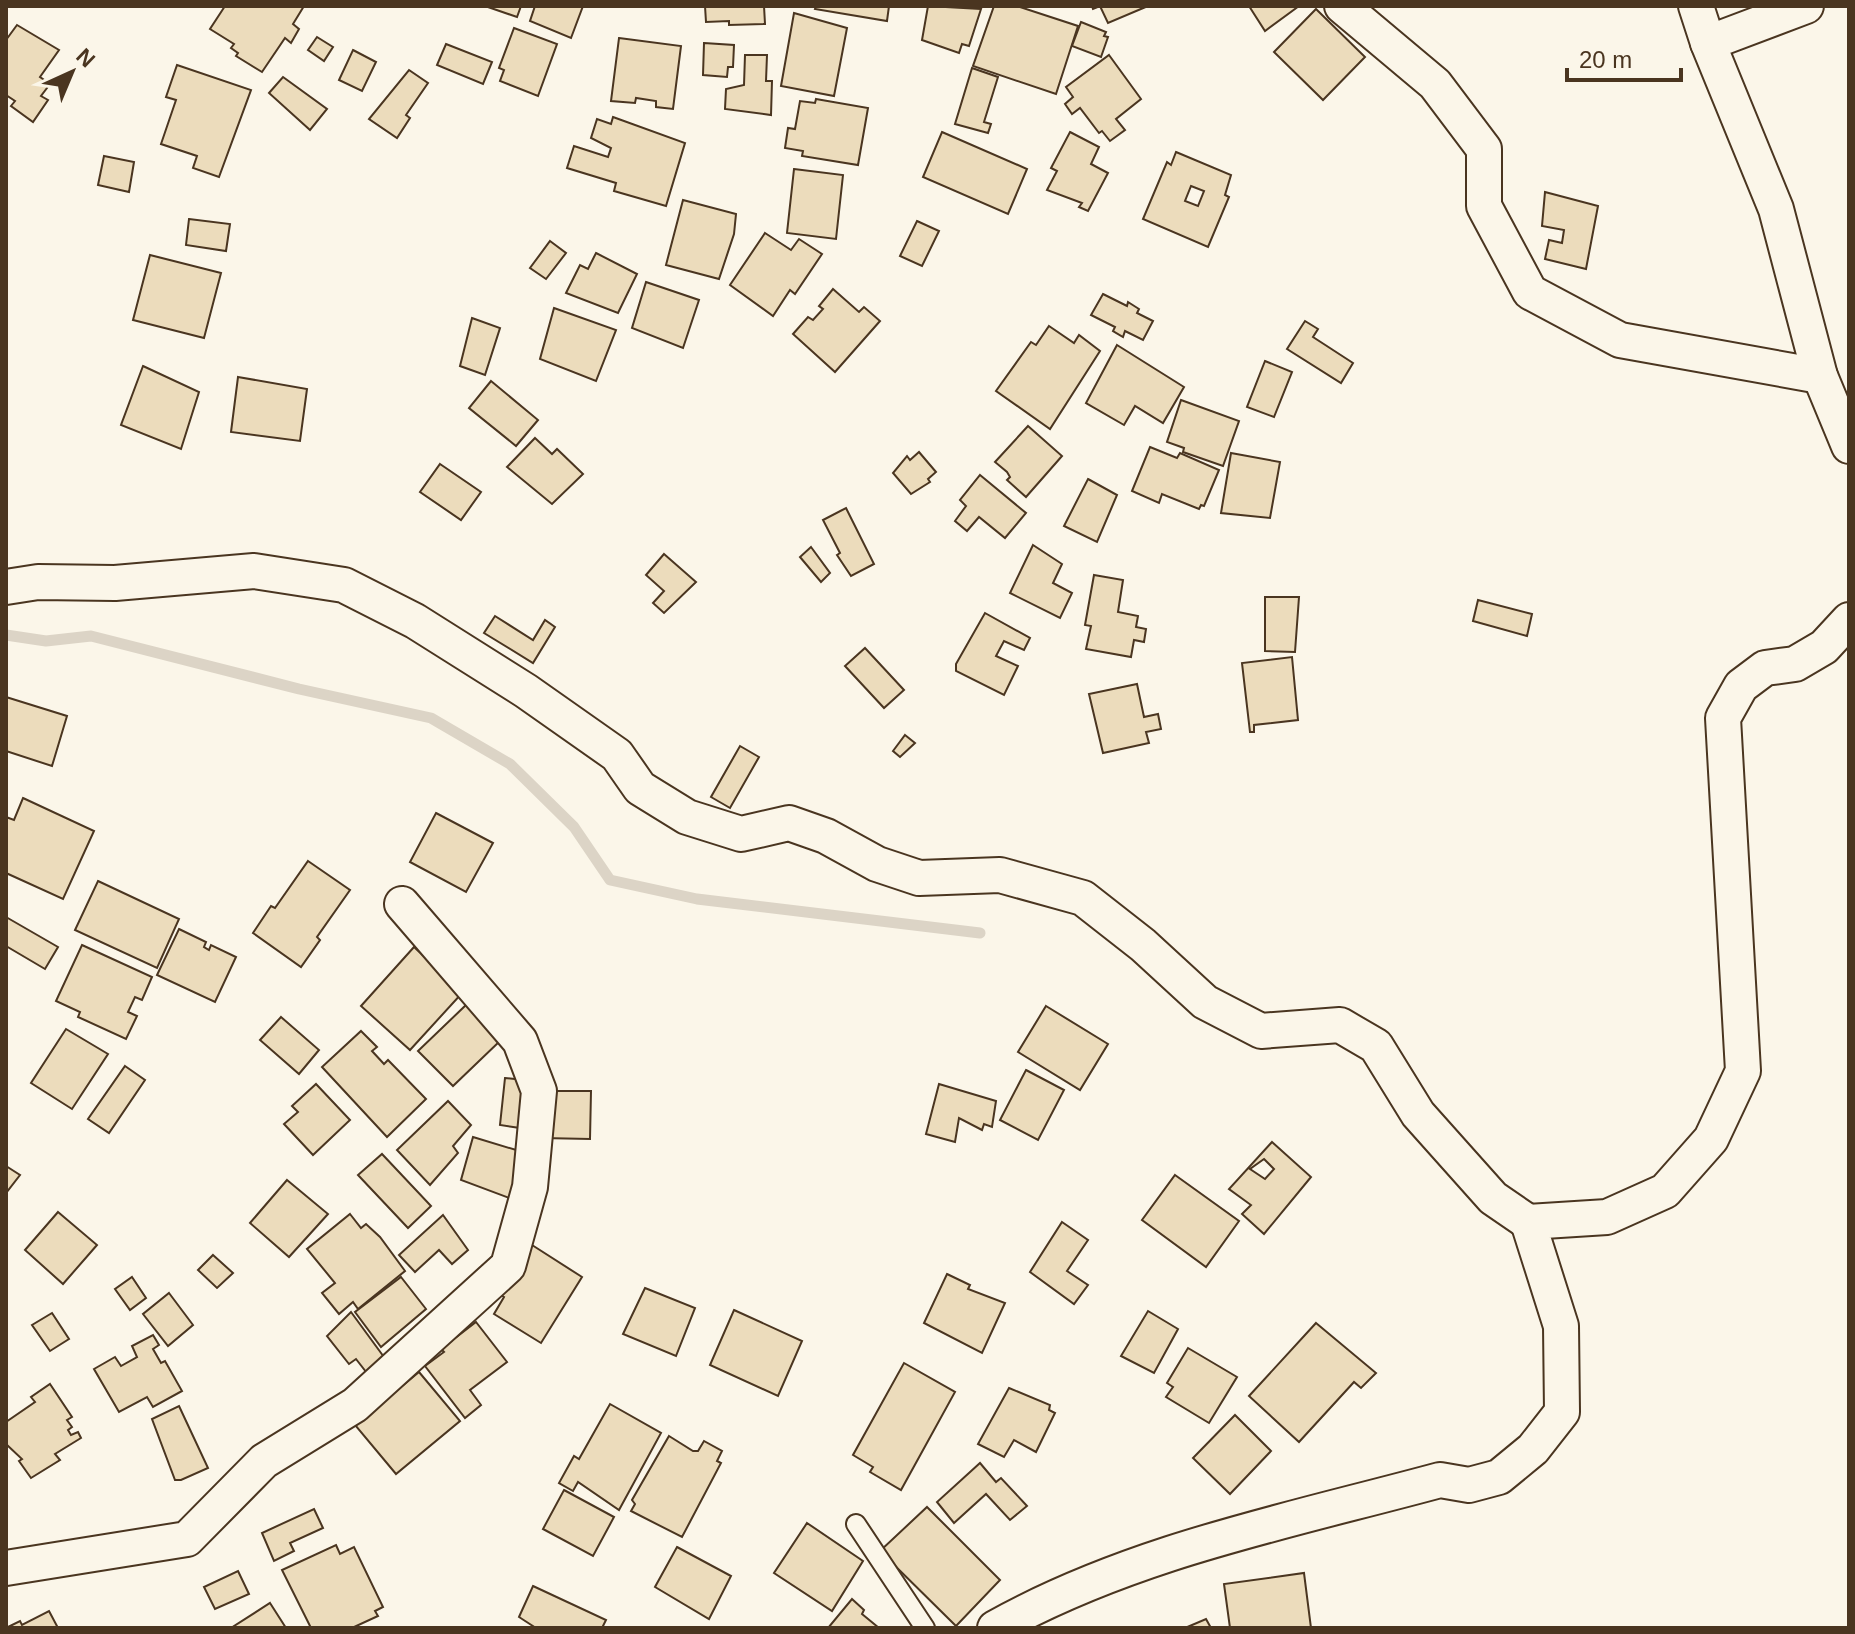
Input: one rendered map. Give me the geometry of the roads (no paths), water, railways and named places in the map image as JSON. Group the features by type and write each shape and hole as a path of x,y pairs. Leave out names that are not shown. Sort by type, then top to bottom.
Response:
{"street":[{"path":"1342,6 1435,84 1484,149 1484,206 1530,292 1620,340 1820,376"},
{"path":"1696,6 1708,43 1776,209 1820,376 1849,446"},
{"path":"1708,43 1806,6"},
{"path":"6,587 38,582 115,583 254,571 344,585 415,621 526,691 617,755 640,788 687,817 741,834 789,823 826,836 877,864 919,878 1000,875 1083,898 1143,945 1205,1002 1261,1031 1340,1025 1376,1046 1418,1114 1493,1198 1528,1222 1561,1326 1562,1412 1533,1449 1499,1477 1469,1485 1440,1480 1152,1557 1046,1600 995,1628"},
{"path":"1528,1222 1607,1217 1665,1191 1711,1139 1743,1071 1723,718 1741,686 1765,668 1795,664 1824,647 1849,620"},
{"path":"6,1568 187,1539 264,1461 355,1405 508,1266 530,1187 539,1091 520,1041 402,904"}],"lane":[{"path":"856,1524 925,1628"}],"waterway":[{"path":"6,635 46,641 91,636 299,689 431,718 510,764 574,827 610,880 697,899 980,933"}]}
